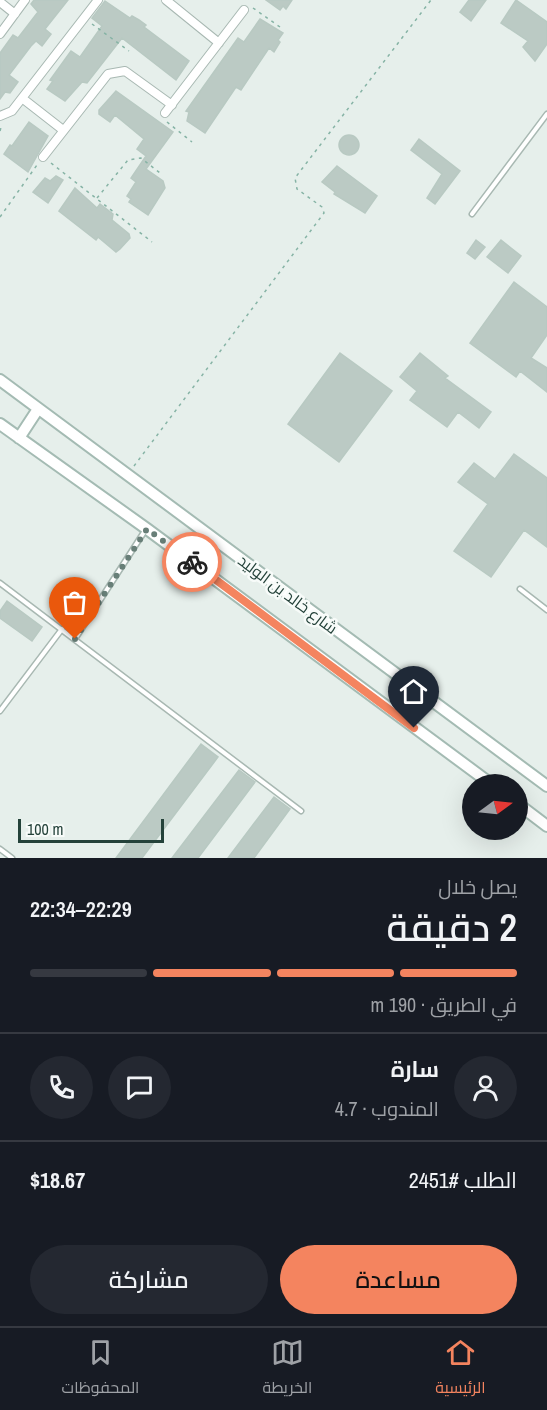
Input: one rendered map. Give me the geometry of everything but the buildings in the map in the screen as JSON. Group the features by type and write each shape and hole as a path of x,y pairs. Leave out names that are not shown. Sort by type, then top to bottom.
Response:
{"main road":[{"name":"شارع خالد بن الوليد","path":"0,380 547,786"},
{"path":"19,438 38,409"},
{"name":"شارع خالد بن الوليد","path":"0,424 147,529 478,774"},
{"path":"528,812 547,826"}],"street":[{"path":"0,34 25,0"},
{"path":"0,116 12,111 98,0"},
{"path":"166,0 219,43"},
{"path":"0,2 15,14"},
{"path":"165,113 244,10"},
{"path":"43,157 102,79 116,70 125,71 171,105"},
{"path":"22,98 63,130"}],"lane":[{"path":"472,214 547,114"},
{"path":"75,639 147,529"},
{"path":"0,583 301,811"},
{"path":"520,590 547,610"},
{"path":"0,711 62,629"},
{"path":"0,849 12,858"}],"path":[{"path":"128,474 324,213 322,207 297,189 295,178 431,0"},
{"path":"244,10 257,9 280,27"},
{"path":"84,18 129,51"},
{"path":"165,113 167,123 192,142"},
{"path":"0,217 43,157 153,242"},
{"path":"97,198 128,160 141,158 160,173"}],"way so far":[{"path":"75,639 147,529 192,562"}],"route":[{"path":"192,562 414,728"}]}
